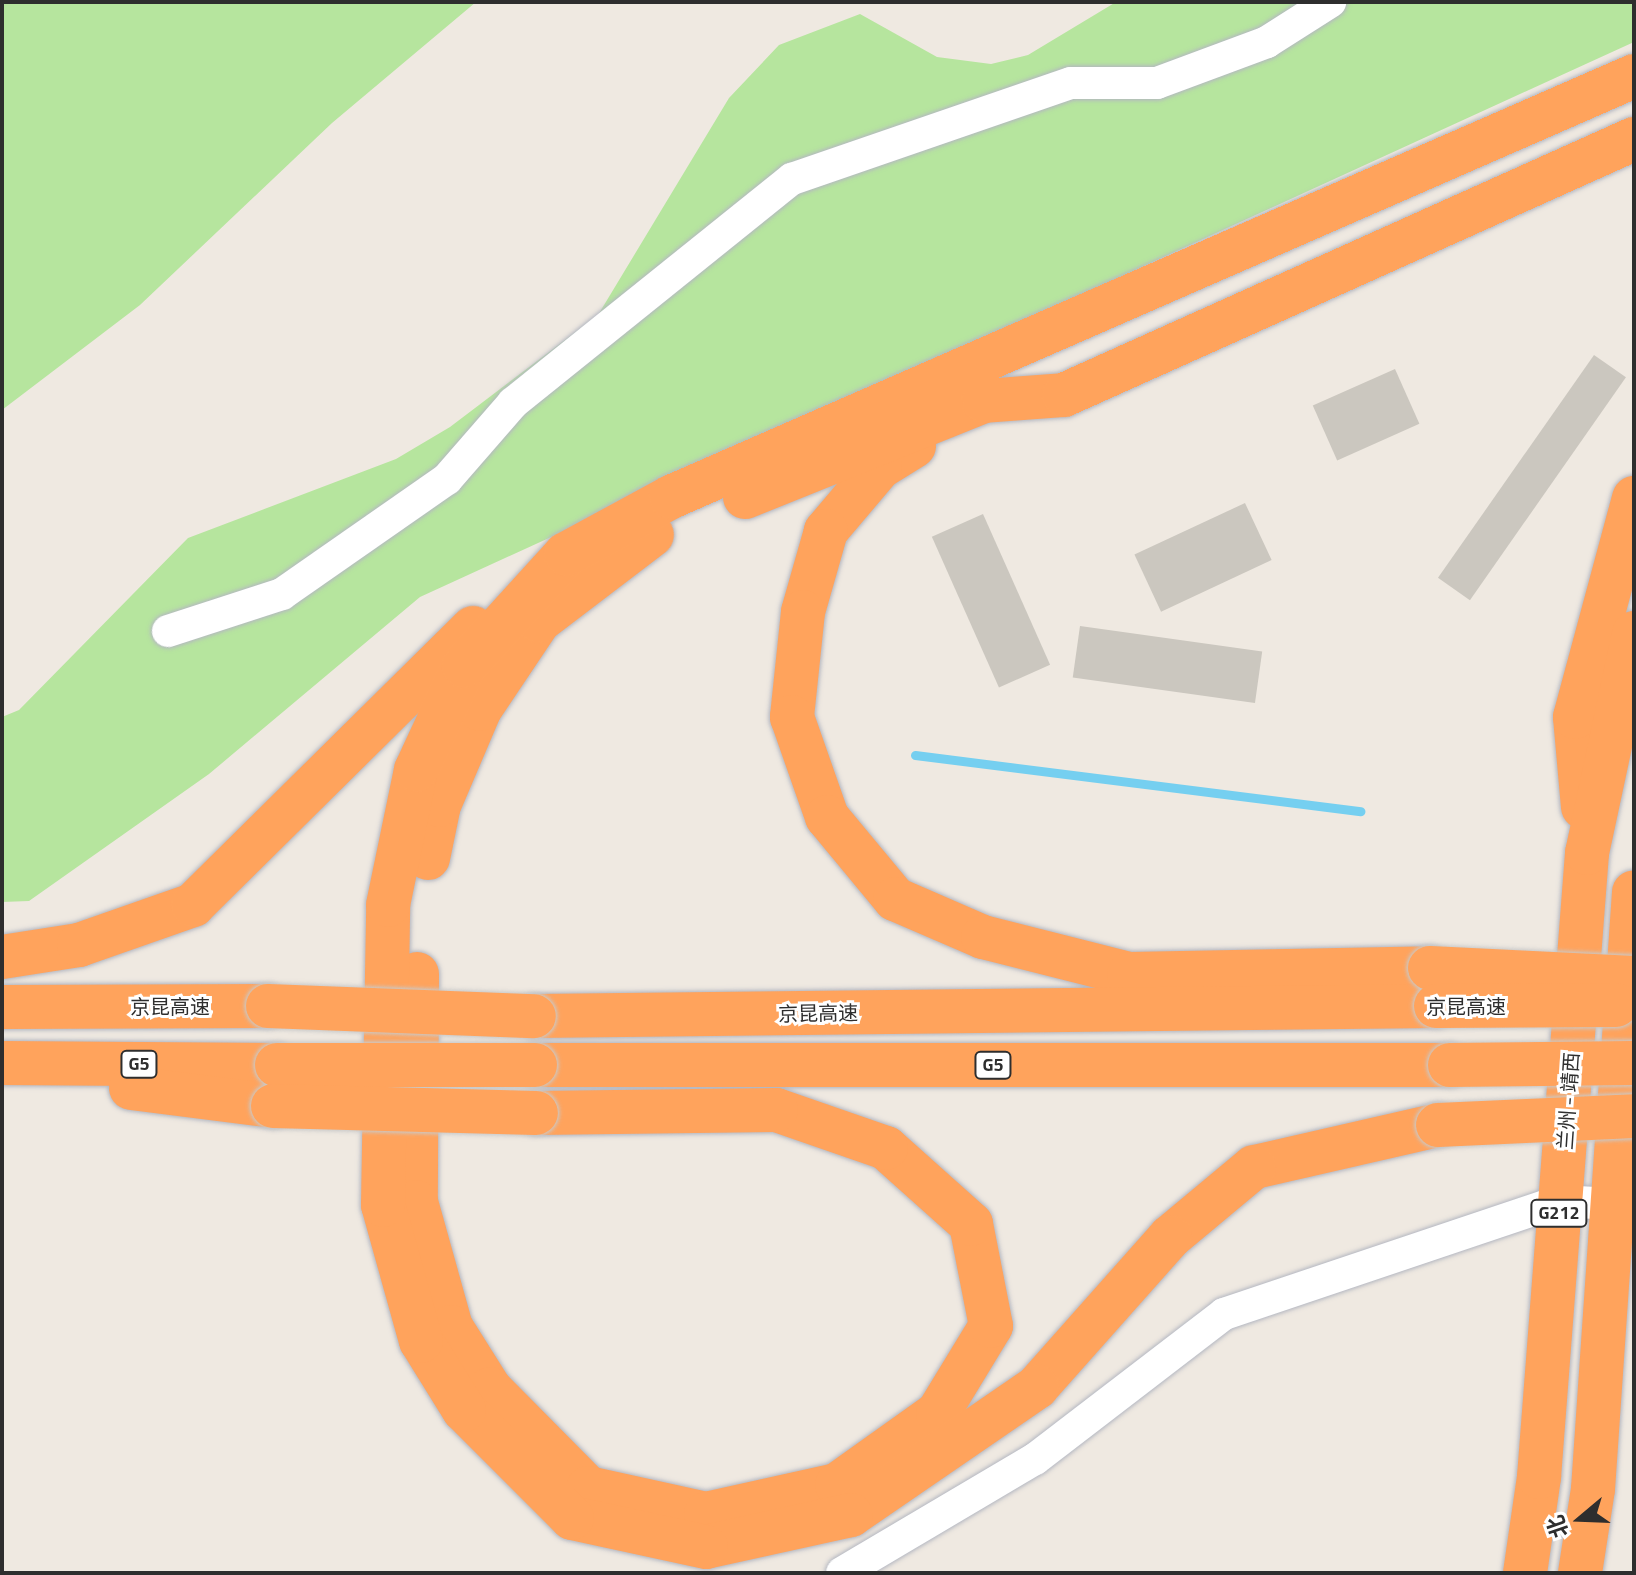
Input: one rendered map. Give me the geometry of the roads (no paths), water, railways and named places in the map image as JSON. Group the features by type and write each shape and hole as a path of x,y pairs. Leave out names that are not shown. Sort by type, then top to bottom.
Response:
{"highway":[{"path":"2,957 79,945 193,905 453,643 566,554 671,497 1279,236 1634,76"},
{"path":"2,1072 275,1086 536,1113 776,1110 886,1148 971,1224 991,1326 938,1413 837,1485 706,1514 588,1488 490,1389 451,1327 416,1202 417,913 439,805 480,709 539,621 641,539 984,401 1064,395 1634,139"},
{"path":"984,401 880,467 826,531 803,612 792,717 827,817 895,899 983,937 1129,974 1433,987 1634,978"},
{"path":"1587,853 1575,717 1634,498"},
{"path":"566,554 464,666 416,770 388,905 383,1205 421,1341 464,1410 572,1518 706,1547 851,1515 1037,1387 1170,1237 1254,1167 1438,1125 1634,1116"},
{"name":"兰州 - 靖西","path":"1525,1573 1539,1477 1587,853 1634,633"},
{"name":"G212","path":"1580,1573 1593,1489 1613,1204 1631,1036 1634,892"},
{"name":"京昆高速","path":"2,1007 268,1006 534,1016 1433,987 1631,1036"},
{"path":"1631,1036 1634,991"},
{"name":"G5","path":"2,1063 275,1086 535,1065 1450,1065 1631,1036"}],"street":[{"path":"168,631 282,594 447,479 513,403 792,179 1071,83 1157,83 1267,42 1330,2"},
{"path":"842,1573 1035,1459 1224,1314 1560,1201 1613,1204"}],"waterway":[{"path":"915,755 1360,811"}]}
